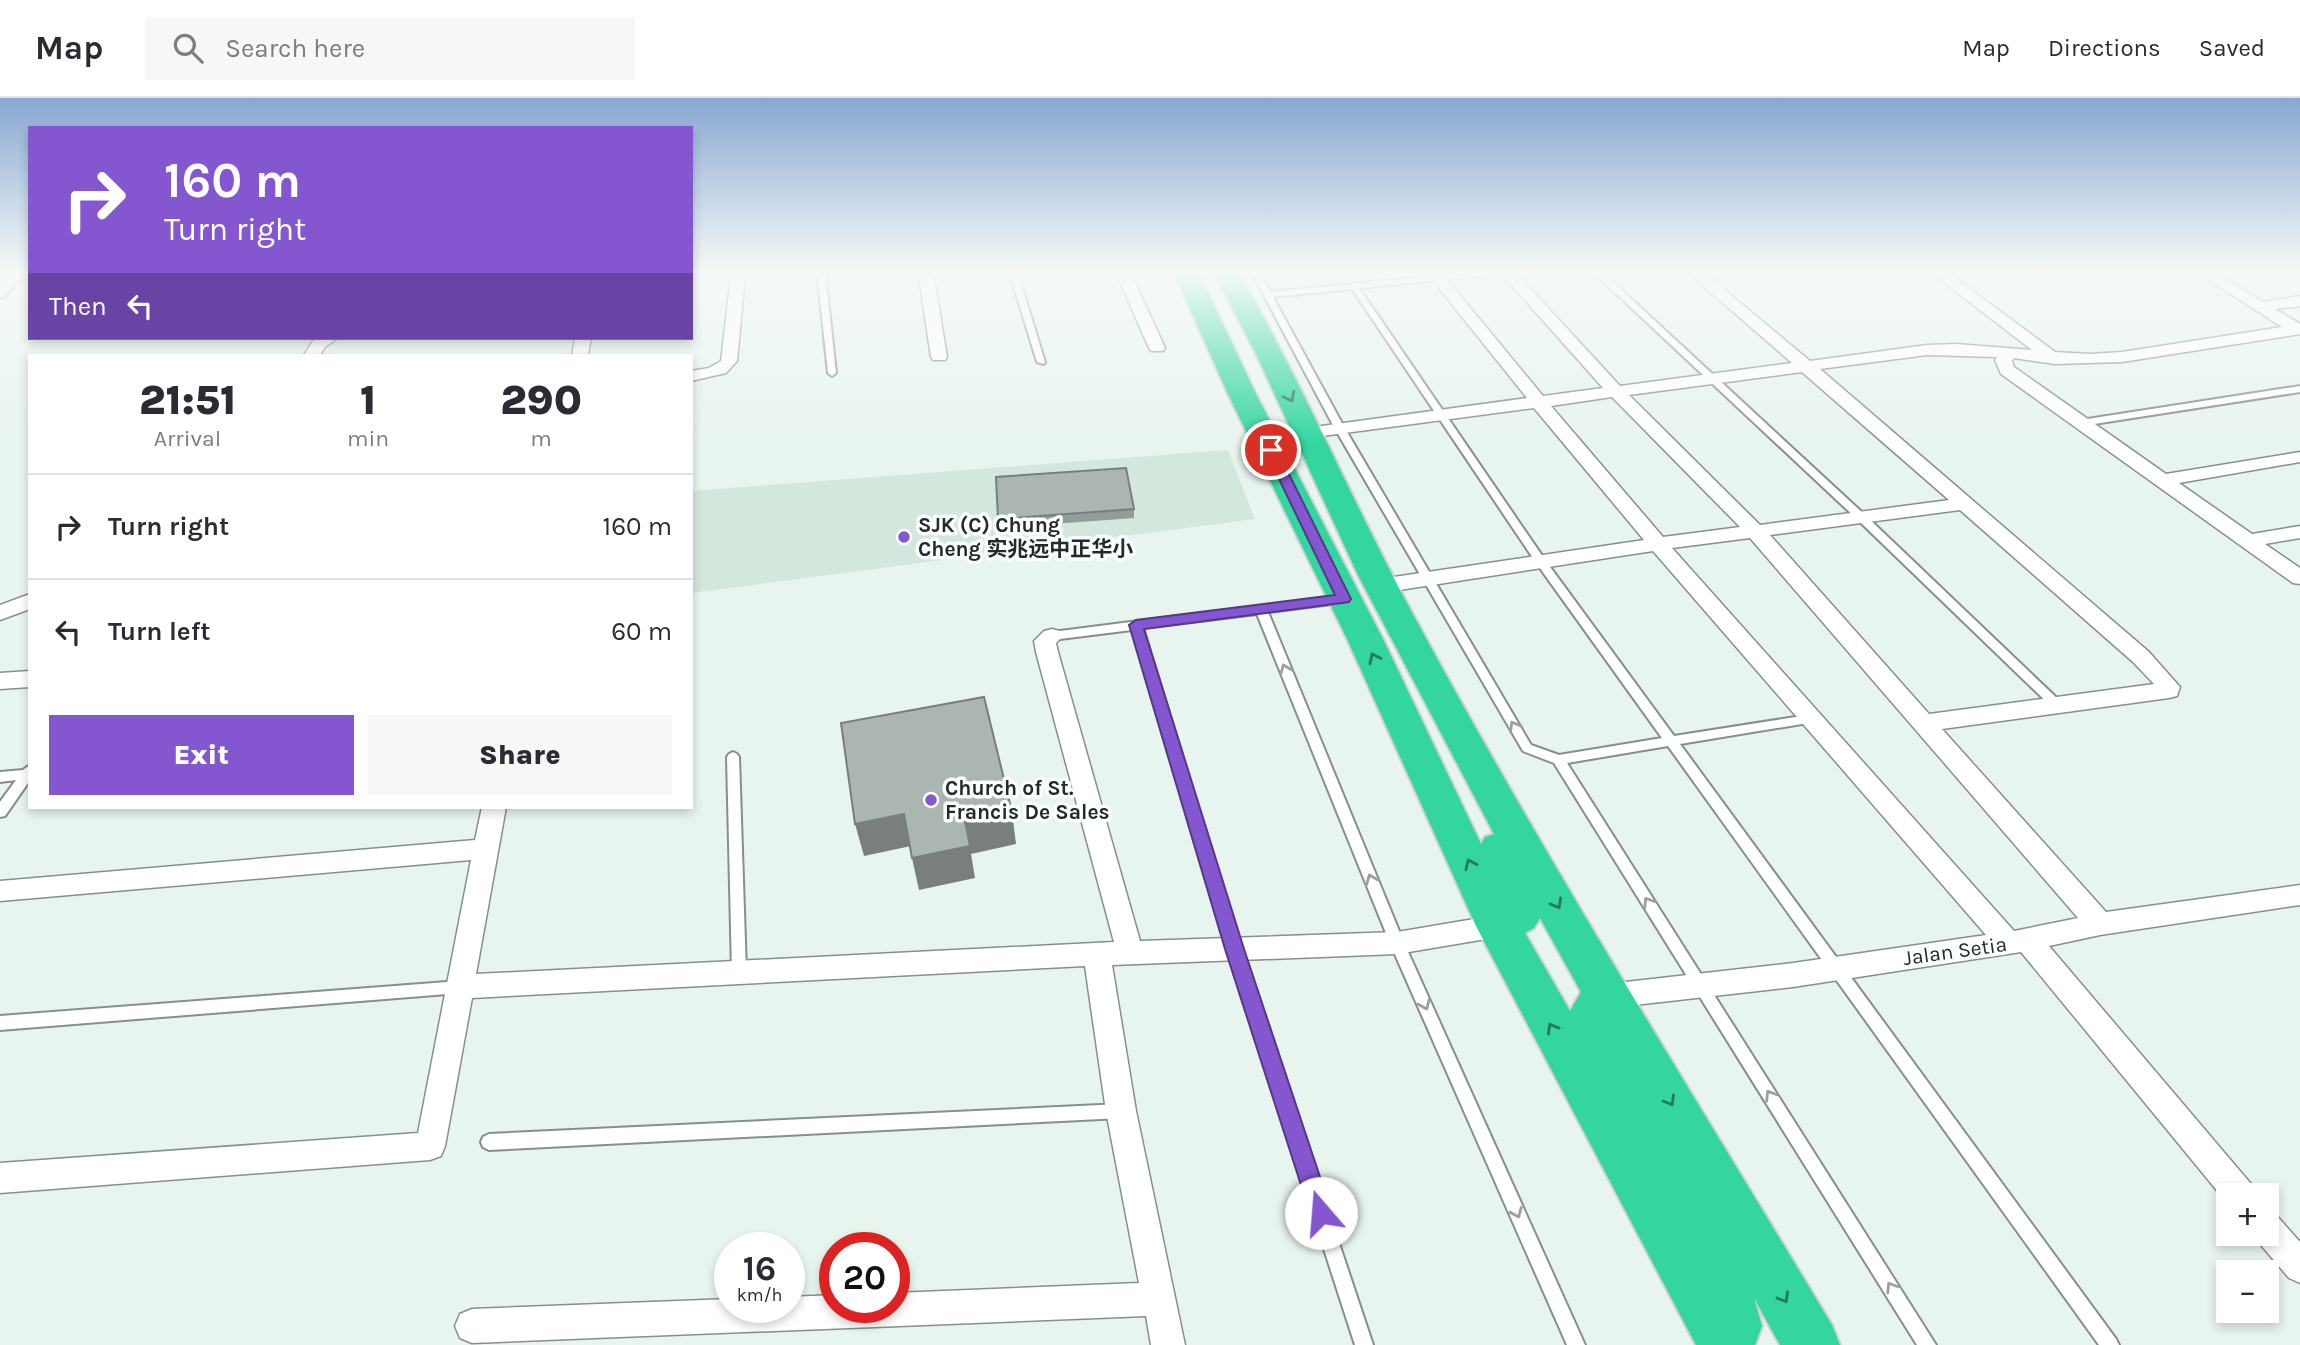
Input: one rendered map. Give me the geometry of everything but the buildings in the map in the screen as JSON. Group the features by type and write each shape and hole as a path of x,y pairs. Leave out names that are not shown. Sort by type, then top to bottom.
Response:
{"highway":[{"path":"1212,329 1242,394 1374,602 1811,1345"},
{"path":"1240,329 1264,377 1263,385 1242,394"},
{"path":"1260,329 1323,430 1374,602 1498,926 1727,1345"},
{"path":"1374,602 1521,890 1524,906 1518,915 1498,926"},
{"path":"1608,996 1594,1009 1587,1021 1589,1037 1717,1267 1740,1345"}],"street":[{"path":"693,376 714,373 727,366 732,356 732,329"},
{"path":"935,329 939,356"},
{"path":"1148,329 1157,348"},
{"path":"1478,329 1535,401 1808,719 2018,941 2230,1183"},
{"path":"1560,329 1614,390 1755,531 2100,924"},
{"path":"1762,329 2141,657 2169,687 2169,690 1923,723"},
{"path":"2015,329 2055,359"},
{"path":"1323,430 1927,350 1956,349 2055,359 2122,357 2297,329"},
{"path":"313,354 319,344 326,340"},
{"path":"2008,355 2003,359 2007,370 2300,578"},
{"path":"2164,480 2300,457"},
{"path":"1374,602 1427,579 1658,544 1963,504"},
{"path":"2248,541 2300,532"},
{"path":"0,613 28,602"},
{"path":"1052,636 1045,641 1047,652 1130,953"},
{"path":"0,681 28,678"},
{"path":"0,1178 430,1146 494,809"},
{"path":"0,891 486,849"},
{"name":"Jalan Setia","path":"1608,996 1836,968 2018,941 2100,924 2300,895"},
{"path":"460,986 1130,953 1397,943 1498,926"},
{"path":"1097,955 1121,1111 1168,1345"},
{"path":"2279,1242 2300,1267"},
{"path":"472,1326 1159,1299"}],"lane":[{"path":"827,329 832,373"},
{"path":"1031,329 1041,362"},
{"path":"1281,329 1323,430 1427,579 1527,748 1558,760 1808,719"},
{"path":"1383,329 1541,562 2110,1345"},
{"path":"1659,329 1862,518 2058,706"},
{"path":"2081,423 2300,389"},
{"path":"1052,636 1261,610 1374,602"},
{"path":"1261,610 1397,943 1576,1345"},
{"path":"1136,625 1234,949 1364,1345"},
{"path":"733,757 739,972"},
{"path":"1558,760 1927,1345"},
{"path":"0,777 28,773"},
{"path":"0,812 28,774"},
{"path":"0,1023 460,986"},
{"path":"489,1142 1121,1111"}],"shaded area":[{"name":"SJK (C) Chung Cheng 实兆远中正华小","path":"1228,450 1255,519 693,593 693,491"}],"place":[{"name":"SJK (C) Chung Cheng 实兆远中正华小","path":"904,537"},
{"name":"Church of St. Francis De Sales","path":"931,800"}],"route":[{"path":"1271,450 1344,599 1136,625 1234,949 1321,1213"}]}
